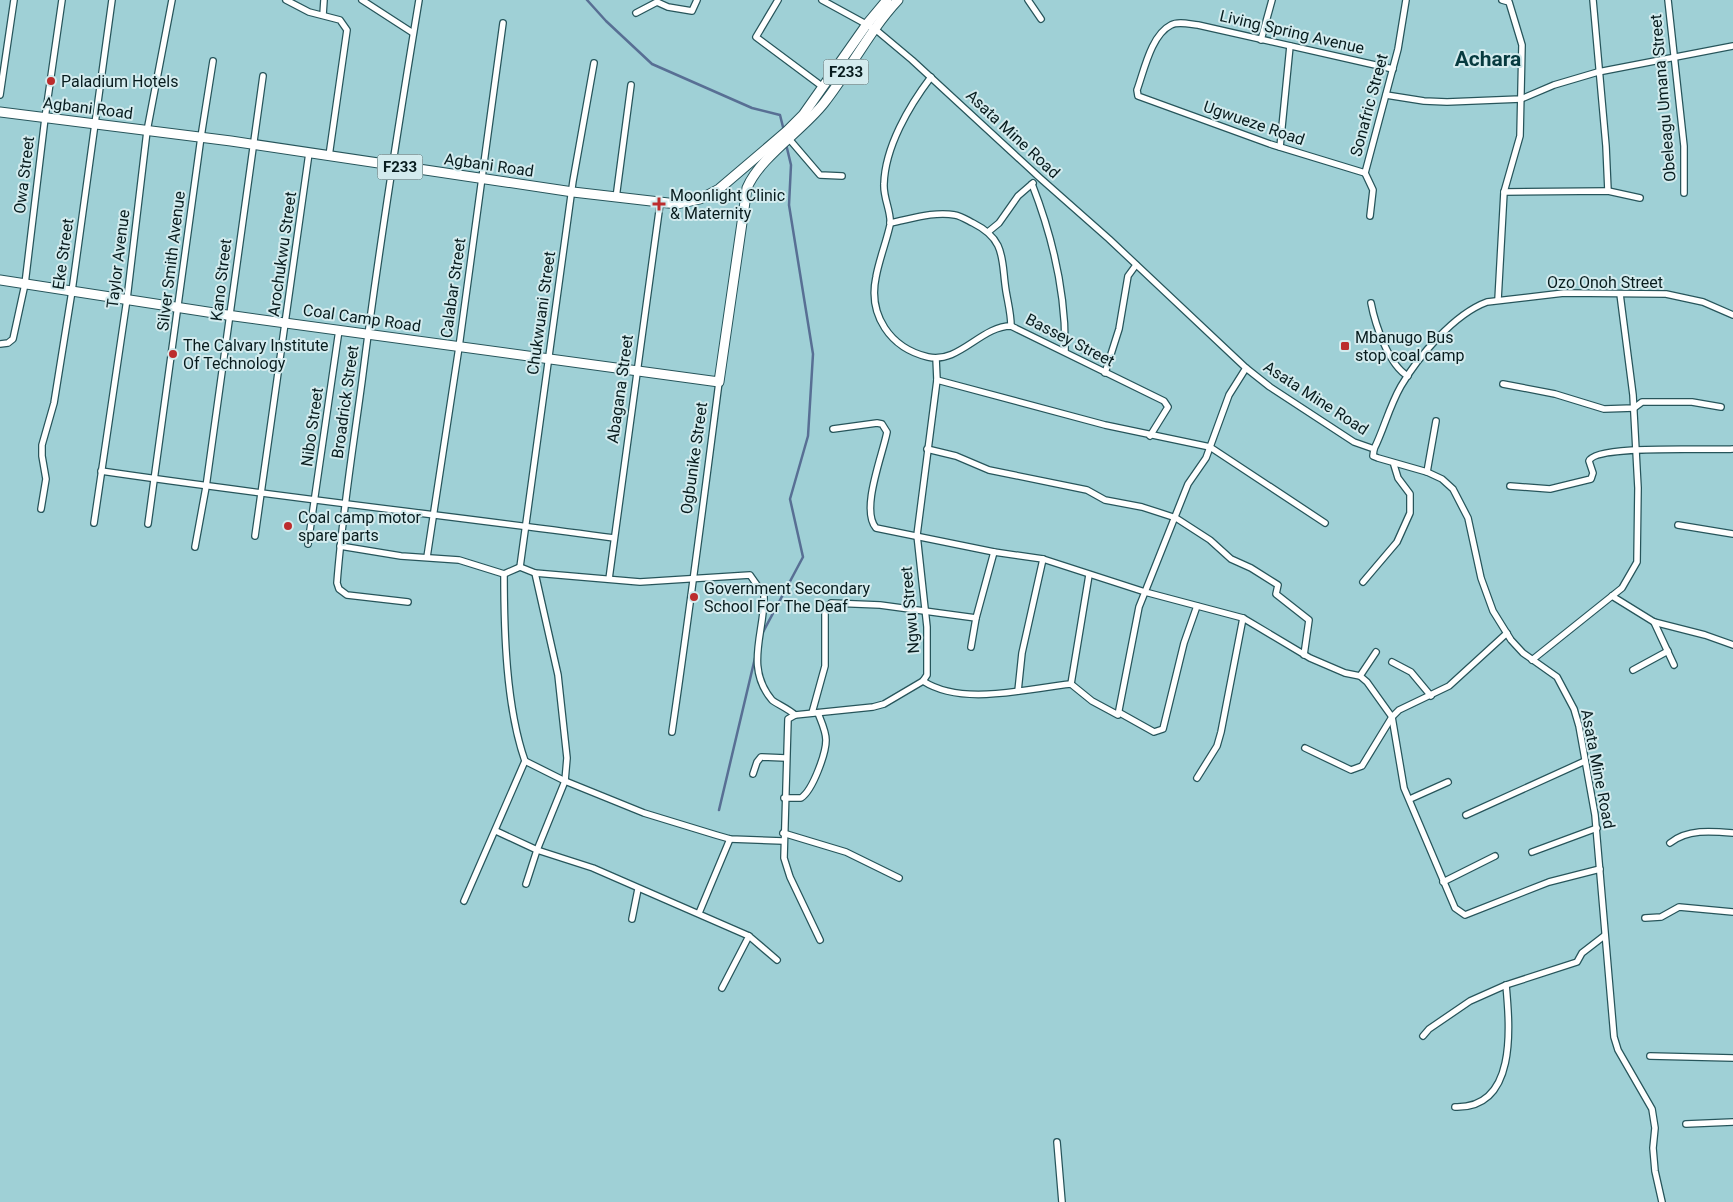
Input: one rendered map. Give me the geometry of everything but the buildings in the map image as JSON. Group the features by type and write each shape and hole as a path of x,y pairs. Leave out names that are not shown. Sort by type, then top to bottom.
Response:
{"main road":[{"name":"Agbani Road","path":"747,188 756,171 786,139 823,105 887,0"},
{"name":"Agbani Road","path":"0,112 201,137 573,192 660,204 677,204 700,199 736,176 786,139 823,87 871,26 898,0"},
{"path":"736,176 747,188"},
{"name":"Ogbunike Street","path":"720,382 747,188"},
{"name":"Coal Camp Road","path":"0,280 231,316 287,322 720,382"}],"street":[{"path":"0,95 14,0"},
{"name":"Owa Street","path":"0,344 8,343 13,339 26,284 45,118 62,0"},
{"name":"Eke Street","path":"40,510 46,479 42,446 54,403 72,291 112,0"},
{"name":"Taylor Avenue","path":"94,523 127,299 147,131 172,0"},
{"path":"286,0 309,12 340,20 347,30 329,156"},
{"path":"323,15 324,0"},
{"path":"362,0 413,33"},
{"name":"Broadrick Street","path":"408,602 343,593 338,583 345,503 368,334 392,166 419,0"},
{"path":"636,12 657,2 668,7 692,11 697,0"},
{"path":"778,0 756,37 823,87"},
{"name":"Asata Mine Road","path":"822,0 871,26 931,78 1246,368 1270,387 1354,442 1374,450 1374,456 1394,465 1427,472 1449,484 1459,497 1468,518 1484,589 1493,611 1507,633 1532,660 1552,673 1562,684 1579,726 1597,828 1604,936 1610,972 1616,1045 1652,1108 1655,1128 1653,1148 1655,1171 1662,1202"},
{"path":"1028,0 1041,19"},
{"path":"1261,40 1272,0"},
{"name":"Sonafric Street","path":"1370,216 1373,190 1365,173 1394,69 1406,0"},
{"path":"1498,300 1504,192 1520,136 1520,32 1509,2 1502,0"},
{"path":"1593,0 1606,146 1608,191"},
{"name":"Obeleagu Umana Street","path":"1668,0 1684,152 1684,193"},
{"name":"Calabar Street","path":"427,557 459,347 503,23"},
{"name":"Living Spring Avenue","path":"1136,92 1158,37 1170,26 1185,23 1394,69"},
{"path":"1280,148 1290,46"},
{"path":"1386,95 1424,102 1520,99 1554,85 1598,72 1733,46"},
{"name":"Silver Smith Avenue","path":"148,524 213,61"},
{"name":"Chukwuani Street","path":"520,567 548,359 594,63"},
{"name":"Kano Street","path":"195,547 206,487 231,316 252,144 263,76"},
{"path":"931,78 908,109 891,152 884,183 890,223 876,278 875,307 881,323 892,338 916,353 936,358"},
{"path":"616,198 631,85"},
{"name":"Ugwueze Road","path":"1136,92 1138,96 1280,148 1365,173"},
{"path":"786,139 820,175 842,176"},
{"name":"Arochukwu Street","path":"256,536 309,153"},
{"path":"988,232 999,222 1018,196 1032,184 1037,175"},
{"path":"1032,184 1054,252 1063,299 1065,351"},
{"path":"1504,192 1608,191 1640,198"},
{"name":"Abagana Street","path":"609,579 660,204"},
{"path":"890,223 933,214 955,214 988,232 999,249 1005,268 1011,326"},
{"path":"1105,373 1119,329 1128,276 1136,265"},
{"name":"Ozo Onoh Street","path":"1374,450 1385,427 1389,410 1420,359 1457,319 1476,306 1498,300 1564,293 1666,294 1686,297 1733,315"},
{"path":"1532,660 1612,596 1626,582 1637,562 1639,548 1634,408 1620,294"},
{"path":"1372,303 1384,342 1397,369 1408,376"},
{"name":"Bassey Street","path":"936,358 951,355 994,330 1011,326 1164,401 1168,407 1150,436"},
{"name":"Nibo Street","path":"308,544 339,330"},
{"name":"Ngwu Street","path":"923,680 927,675 929,657 917,535 937,380 936,358"},
{"path":"1120,713 1138,606 1176,518 1188,484 1206,458 1229,395 1246,368"},
{"path":"937,380 1150,436 1210,447 1325,524"},
{"name":"Ogbunike Street","path":"672,732 695,580 698,540 720,382"},
{"path":"1503,384 1555,394 1604,409 1634,408 1642,402 1692,402 1721,406"},
{"path":"1427,472 1436,421"},
{"path":"833,429 878,423 887,432 872,492 872,523 876,528 994,552 1043,559 1145,592 1243,618 1267,630 1304,655 1344,673 1360,676 1367,682 1392,717 1404,788 1455,908 1465,915 1549,882 1600,869"},
{"path":"927,449 956,456 989,470 1087,490 1105,500 1142,507 1176,518 1210,540 1232,559 1278,585 1276,594 1309,620 1304,655"},
{"path":"1510,486 1550,488 1591,479 1593,474 1589,460 1591,456 1596,454 1636,449 1733,449"},
{"path":"1362,582 1396,542 1410,513 1410,494 1398,478 1394,465"},
{"path":"102,471 206,487 262,492 614,538"},
{"path":"1678,525 1733,534"},
{"path":"340,546 401,556 459,560 504,574 520,567 535,573 640,582 750,575 764,595 756,669 773,702 786,707 795,715"},
{"path":"971,647 976,618 994,552"},
{"path":"1018,691 1022,652 1043,559"},
{"path":"526,884 537,850 566,781 567,758 562,700 553,644 535,573"},
{"path":"464,901 525,761 518,742 509,672 504,574"},
{"path":"1071,684 1089,575"},
{"path":"1612,596 1654,622 1705,635 1733,645"},
{"path":"784,798 802,798 812,783 826,746 826,737 815,713 825,666 825,609 827,605 831,603 880,605 976,618"},
{"path":"820,940 790,877 784,858 784,798 788,719 795,715 873,707 884,704 923,680 930,685 960,692 987,695 1071,684 1092,701 1116,715 1120,713 1154,732 1163,729 1184,643 1197,606"},
{"path":"1197,778 1217,746 1243,618"},
{"path":"1654,622 1674,665"},
{"path":"1305,748 1351,770 1362,766 1392,717 1404,707 1449,686 1507,633"},
{"path":"1633,670 1668,651"},
{"path":"1360,676 1376,652"},
{"path":"1392,662 1411,672 1431,696"},
{"path":"753,774 761,757 786,758"},
{"path":"525,761 566,781 644,813 730,839 783,841"},
{"path":"1466,815 1585,761"},
{"path":"1410,799 1448,782"},
{"path":"1532,852 1597,828"},
{"path":"496,831 537,850 593,868 638,889 699,913 749,936 777,960"},
{"path":"784,833 846,852 899,878"},
{"path":"1670,843 1682,834 1733,833"},
{"path":"699,913 730,839"},
{"path":"1443,882 1495,856"},
{"path":"632,919 638,889"},
{"path":"1645,918 1661,917 1680,907 1733,912"},
{"path":"722,988 749,936"},
{"path":"1423,1036 1429,1029 1470,1001 1506,985 1577,962 1582,952 1604,936"},
{"path":"1455,1107 1466,1107 1485,1099 1500,1085 1510,1031 1506,985"},
{"path":"1650,1056 1733,1058"},
{"path":"1686,1124 1733,1122"},
{"path":"1057,1142 1062,1202"}],"waterway":[{"path":"587,0 606,21 652,64 752,108 780,115 784,131"},
{"path":"762,634 803,557 790,499 808,436 813,354 789,205 791,165 786,144"},
{"path":"719,810 755,658"}],"place":[{"name":"Paladium Hotels","path":"51,81"},
{"name":"Moonlight Clinic & Maternity","path":"659,204"},
{"name":"Mbanugo Bus stop coal camp","path":"1345,346"},
{"name":"The Calvary Institute Of Technology","path":"173,354"},
{"name":"Coal camp motor spare parts","path":"288,526"},
{"name":"Government Secondary School For The Deaf","path":"694,597"}],"district":[{"name":"Achara","path":"1488,59"}]}
